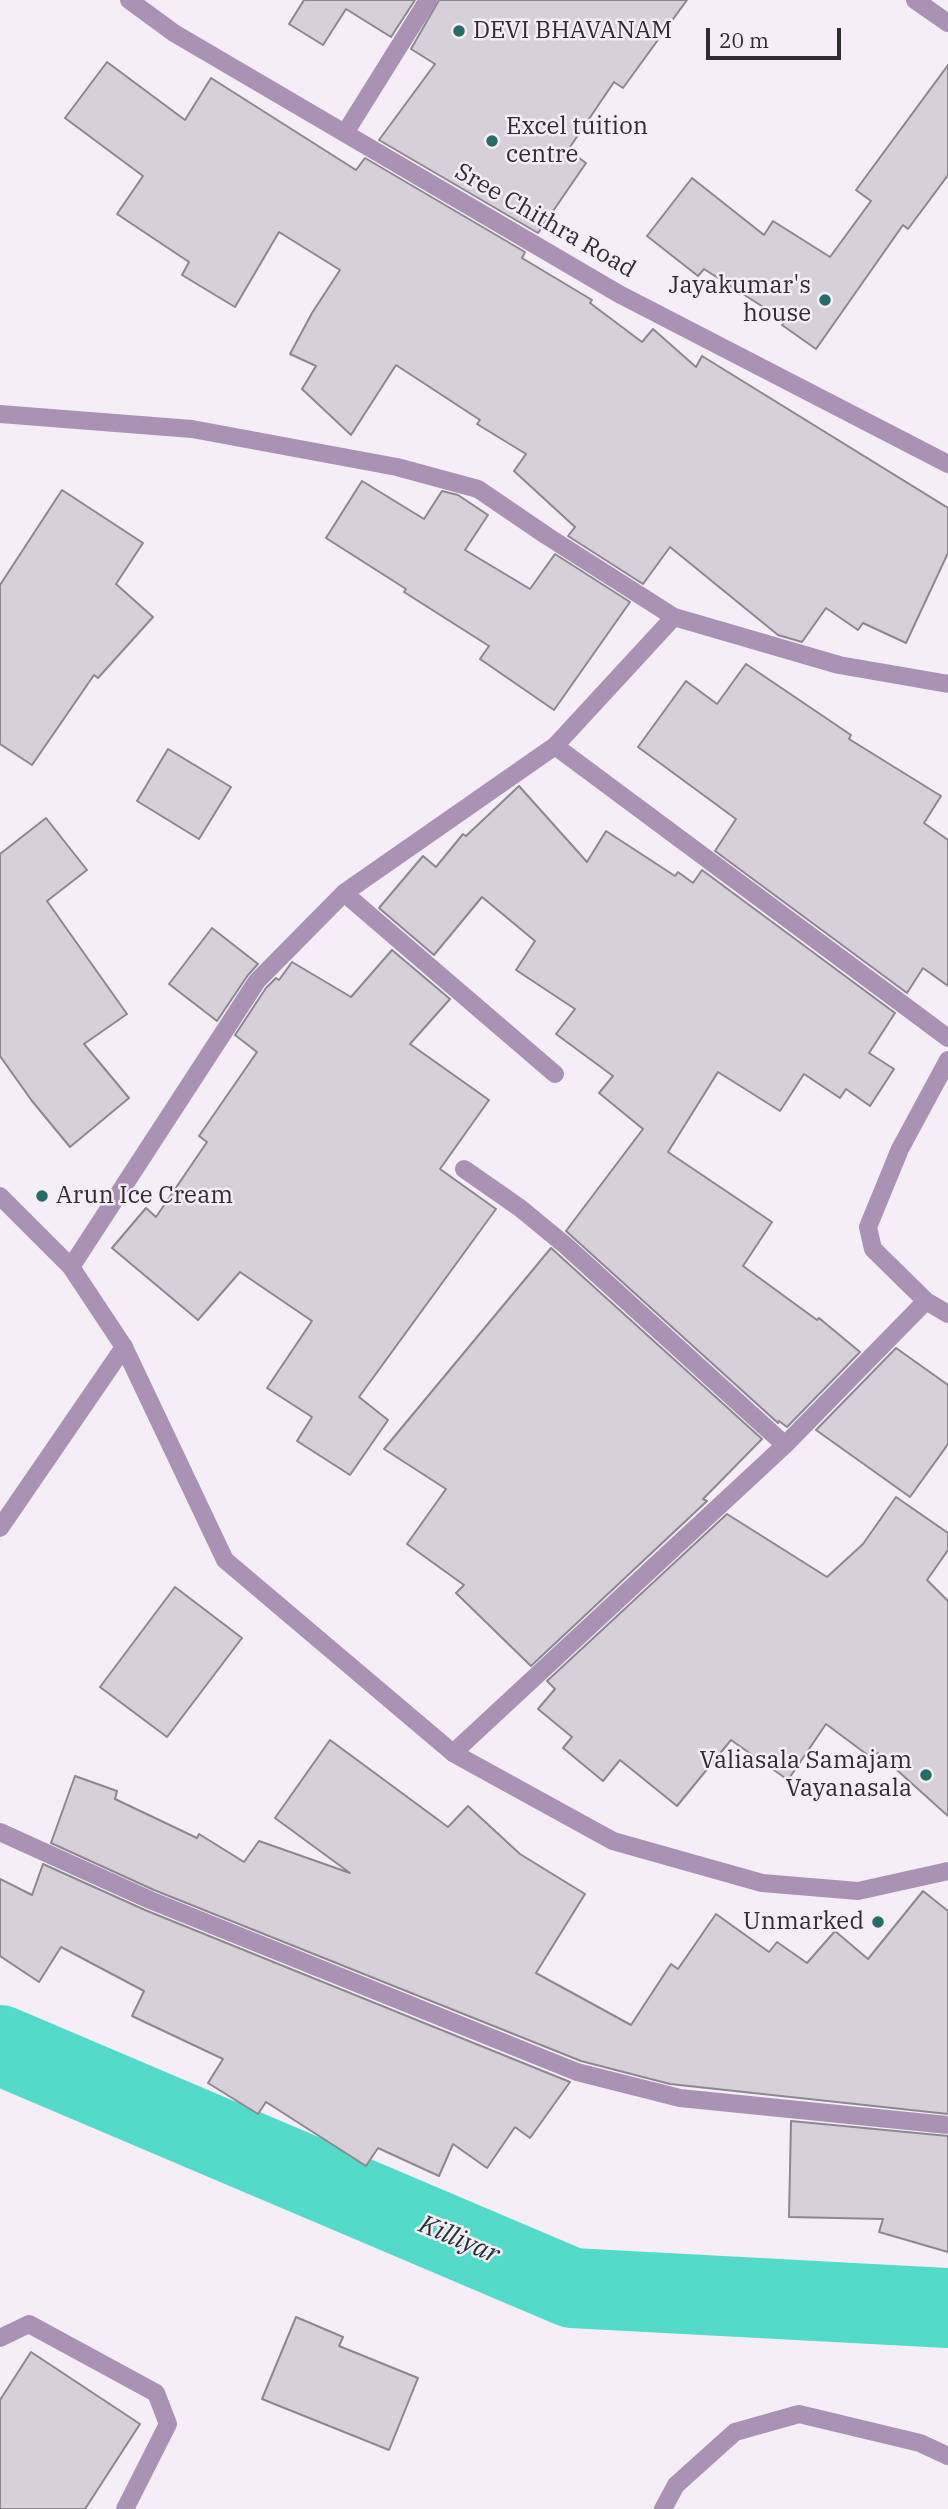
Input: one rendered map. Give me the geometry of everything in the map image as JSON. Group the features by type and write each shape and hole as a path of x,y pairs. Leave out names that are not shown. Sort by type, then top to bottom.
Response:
{"street":[{"name":"Sree Chithra Road","path":"129,0 174,33 619,294 948,464"},
{"path":"345,133 428,0"},
{"path":"915,0 948,23"},
{"path":"0,414 192,429 397,467 478,489 674,617 839,664 948,684"},
{"path":"71,1267 257,981 344,892 555,746 674,617"},
{"path":"555,746 948,1038"},
{"path":"344,892 555,1074"},
{"path":"948,1060 900,1149 868,1227 873,1249 926,1301 948,1314"},
{"path":"464,1170 520,1208 565,1245 785,1445"},
{"path":"0,1196 71,1267 124,1347 225,1560 453,1753 614,1841 762,1883 858,1891 948,1871"},
{"path":"453,1753 785,1445 926,1301"},
{"path":"0,1528 124,1347"},
{"path":"0,1832 150,1900 577,2072 680,2098 948,2125"},
{"path":"0,2337 29,2324 156,2393 168,2424 125,2509"},
{"path":"663,2509 676,2485 735,2432 799,2414 920,2443 948,2456"}],"building":[{"path":"304,0 415,0 391,37 346,9 323,45 289,24"},
{"path":"439,0 687,0 623,88 614,82 568,150 586,163 538,233 379,140 435,64 411,49"},
{"path":"107,62 185,120 211,78 356,170 365,158 525,252 522,258 592,300 590,303 642,342 653,329 696,367 702,356 948,508 948,553 906,643 863,623 858,630 826,608 802,642 778,635 670,547 643,584 568,536 575,527 514,471 526,454 477,424 480,420 396,365 351,435 302,389 316,366 290,354 340,270 279,232 235,307 182,275 189,262 117,214 143,176 65,118"},
{"path":"948,65 948,175 908,229 903,225 816,349 782,325 785,321 704,269 698,276 647,236 692,178 764,235 773,221 830,257 871,201 856,190"},
{"path":"362,481 424,519 442,491 458,495 488,515 465,550 530,589 555,554 630,602 554,710 480,659 489,646 326,538"},
{"path":"62,490 143,543 116,584 153,617 98,678 94,675 32,765 0,744 0,585"},
{"path":"746,664 851,735 849,739 941,796 924,823 948,840 948,986 923,968 907,993 715,851 736,819 638,747 686,681 717,704"},
{"path":"168,749 231,787 199,839 137,801"},
{"path":"519,786 587,862 606,831 675,876 678,872 693,883 702,870 895,1013 869,1053 894,1069 870,1106 846,1089 840,1098 804,1074 780,1111 718,1072 668,1152 772,1222 743,1266 817,1320 819,1318 860,1352 787,1427 779,1421 778,1423 566,1231 643,1129 599,1093 613,1076 556,1034 575,1009 516,970 535,941 482,897 434,955 379,908 423,856 436,867 463,834 466,836"},
{"path":"46,818 87,870 47,901 127,1014 84,1044 129,1098 70,1147 0,1056 0,854"},
{"path":"212,928 258,964 217,1021 169,984"},
{"path":"392,950 450,999 410,1044 489,1100 440,1169 496,1209 359,1397 388,1420 350,1475 297,1441 312,1417 267,1388 312,1321 240,1272 198,1320 112,1248 146,1208 156,1217 207,1142 199,1136 257,1052 235,1035 266,988 276,978 279,980 292,962 351,997"},
{"path":"551,1248 762,1439 703,1499 707,1501 531,1666 456,1593 464,1585 407,1544 446,1489 384,1449"},
{"path":"896,1348 948,1385 948,1444 910,1497 816,1430"},
{"path":"896,1497 948,1533 948,1550 927,1580 948,1601 948,1816 878,1753 873,1759 826,1724 788,1780 731,1740 677,1806 620,1760 603,1781 563,1748 572,1737 538,1709 555,1689 547,1681 727,1514 827,1577 863,1544"},
{"path":"175,1587 242,1638 167,1737 100,1687"},
{"path":"330,1740 448,1827 468,1806 520,1854 585,1894 536,1973 631,2025 671,1964 678,1969 716,1914 769,1952 777,1942 807,1963 835,1931 868,1959 923,1891 948,1911 948,2114 670,2084 581,2061 154,1890 51,1843 75,1776 117,1791 115,1799 197,1838 199,1834 244,1862 259,1841 350,1873 275,1818"},
{"path":"43,1864 145,1910 570,2082 530,2138 515,2127 487,2168 453,2144 439,2176 378,2148 366,2166 266,2102 258,2114 208,2083 223,2059 132,2016 144,1991 61,1947 39,1982 0,1956 0,1879 32,1895"},
{"path":"791,2121 948,2136 948,2252 879,2232 883,2219 789,2217"},
{"path":"296,2317 343,2337 339,2346 418,2378 389,2450 262,2399"},
{"path":"31,2352 140,2424 85,2509 0,2509 0,2400"}],"waterway":[{"name":"Killiyar","path":"0,2045 572,2288 948,2308"}],"place":[{"name":"DEVI BHAVANAM","path":"459,31"},
{"name":"Excel tuition centre","path":"492,141"},
{"name":"Jayakumar's house","path":"825,300"},
{"name":"Arun Ice Cream","path":"42,1196"},
{"name":"Valiasala Samajam Vayanasala","path":"926,1775"},
{"name":"Unmarked","path":"878,1922"}]}
